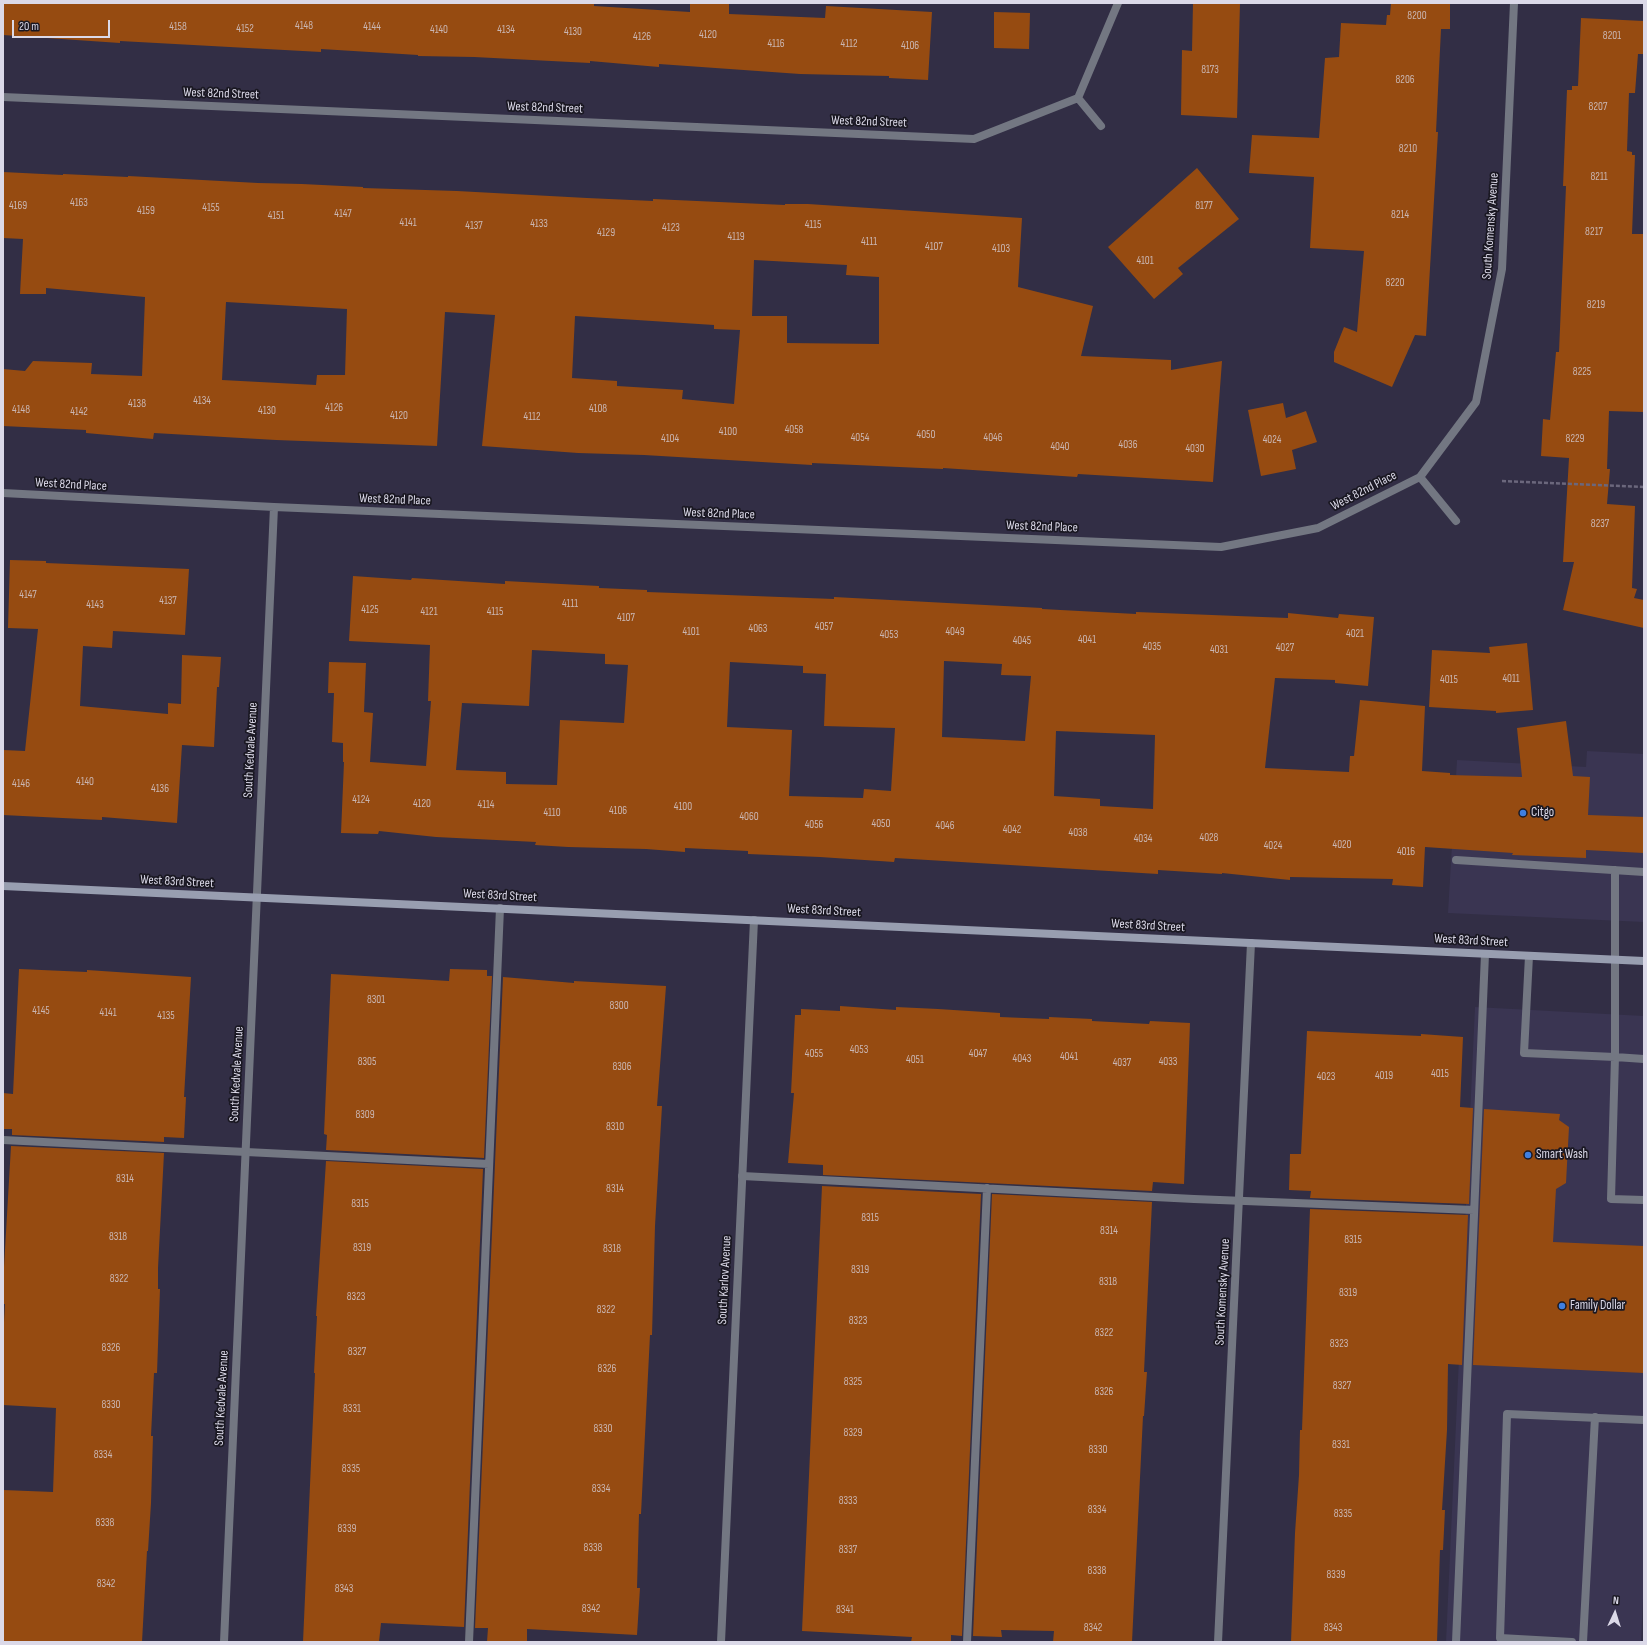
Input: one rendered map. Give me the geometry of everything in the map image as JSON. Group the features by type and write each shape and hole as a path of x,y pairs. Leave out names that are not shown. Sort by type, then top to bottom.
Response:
{"street":[{"path":"1101,126 1078,98 1118,3"},
{"name":"South Komensky Avenue","path":"1420,477 1476,402 1498,292 1502,269 1514,3"},
{"name":"West 82nd Street","path":"3,97 974,139 1078,98"},
{"path":"1420,477 1456,521"},
{"name":"West 82nd Place","path":"3,493 274,507 1221,547 1318,528 1420,477"},
{"name":"South Kedvale Avenue","path":"224,1642 274,507"},
{"path":"1456,860 1644,872"},
{"path":"1615,870 1615,1057 1611,1199 1644,1200"},
{"name":"West 83rd Street","path":"3,886 1644,961"},
{"path":"469,1642 500,908"},
{"name":"South Karlov Avenue","path":"721,1642 754,920"},
{"name":"South Komensky Avenue","path":"1218,1642 1251,943"},
{"path":"1456,1642 1485,954"},
{"path":"1529,956 1524,1053 1644,1059"},
{"path":"3,1140 489,1164"},
{"path":"742,1176 1239,1201 1474,1210"},
{"path":"967,1642 988,1188"},
{"path":"1572,1642 1500,1638 1507,1414 1644,1420"},
{"path":"1583,1642 1595,1418"}],"path":[{"path":"1502,480 1644,487"}],"shaded area":[{"path":"1587,751 1644,754 1644,922 1448,913 1457,760 1586,767"},
{"path":"1475,1007 1644,1016 1644,1577 1641,1642 1446,1642"}],"building":[{"path":"3,3 594,3 594,6 690,12 690,3 729,3 729,14 825,18 826,6 932,12 928,80 889,78 889,76 800,74 659,64 659,67 590,61 590,63 474,57 418,56 321,49 321,52 120,41 120,43 3,35"},
{"path":"1193,3 1240,3 1237,118 1181,115 1182,50 1192,51"},
{"path":"1391,3 1450,3 1450,29 1441,29 1436,132 1438,132 1426,336 1415,335 1392,387 1334,362 1334,352 1344,327 1357,332 1364,251 1310,248 1314,177 1249,173 1252,135 1319,138 1325,58 1339,57 1341,23 1386,25 1387,15 1390,15"},
{"path":"994,12 1030,13 1029,49 994,48"},
{"path":"1581,18 1644,21 1644,54 1638,54 1635,93 1629,93 1627,151 1632,152 1632,155 1635,155 1632,234 1644,234 1644,412 1609,411 1607,469 1610,469 1607,504 1635,506 1632,588 1637,589 1634,598 1644,600 1644,628 1563,610 1574,562 1563,562 1569,458 1541,456 1543,419 1550,420 1556,352 1559,352 1566,186 1563,186 1567,90 1572,90 1572,86 1578,86"},
{"path":"1197,168 1239,219 1178,268 1183,274 1154,299 1108,247"},
{"path":"3,172 128,176 653,201 653,199 785,205 808,204 1022,218 1018,287 1093,306 1081,356 1171,360 1171,370 1222,361 1213,482 1078,474 1077,477 943,468 812,463 812,465 644,455 578,453 482,446 495,315 445,312 437,446 276,440 154,433 153,439 86,433 86,430 3,426 3,369 25,371 33,361 92,363 91,374 142,376 145,297 46,288 46,294 20,294 23,239 3,238","holes":["754,260 847,265 846,275 879,277 879,344 787,343 787,316 752,316","226,302 347,309 345,375 317,375 316,385 222,380","575,316 714,325 714,329 740,330 734,404 682,399 683,390 617,386 617,381 572,378"]},
{"path":"1283,403 1286,418 1306,411 1317,442 1292,450 1296,469 1261,476 1248,410"},
{"path":"10,560 189,569 185,635 113,631 112,648 83,646 80,706 168,714 168,703 181,704 182,655 221,657 219,687 217,687 214,747 182,745 177,823 102,817 102,820 3,815 3,750 25,751 38,629 8,628"},
{"path":"353,576 505,584 505,581 599,586 599,588 647,590 647,592 834,599 834,597 1136,614 1136,612 1288,618 1288,613 1338,618 1339,614 1374,617 1368,686 1335,683 1335,680 1275,678 1265,768 1349,772 1350,756 1354,756 1360,700 1425,706 1422,771 1450,773 1450,775 1522,777 1517,728 1566,721 1573,776 1590,777 1588,815 1644,817 1644,853 1586,850 1586,858 1512,855 1513,853 1425,847 1423,887 1392,885 1393,879 1290,877 1290,880 1222,873 1158,870 1158,874 895,858 894,862 748,854 748,851 685,848 685,852 646,849 568,847 535,845 536,842 436,837 379,831 378,834 341,833 344,762 343,743 332,742 334,693 328,693 329,662 366,663 364,712 373,713 370,762 426,766 431,701 428,701 430,645 349,641","holes":["532,650 605,654 605,664 628,665 624,723 560,720 557,785 506,784 506,772 456,770 462,703 529,706","944,661 1002,664 1001,675 1031,676 1025,741 942,737","730,662 803,666 803,673 826,674 824,726 895,728 891,791 864,789 863,798 789,796 792,730 727,727","1056,731 1155,735 1153,809 1100,806 1100,799 1054,796"]},
{"path":"1527,643 1533,710 1496,713 1496,711 1429,707 1432,650 1490,653 1489,647"},
{"path":"19,969 87,972 87,970 191,977 184,1097 186,1097 184,1138 164,1137 164,1142 12,1135 12,1129 3,1129 3,1093 13,1094"},
{"path":"450,969 487,970 487,976 492,976 484,1158 326,1150 327,1135 324,1134 331,974 449,981"},
{"path":"503,977 574,983 574,981 666,986 657,1106 662,1106 655,1226 652,1335 650,1335 641,1514 639,1514 637,1588 640,1588 637,1635 527,1629 527,1642 487,1642 488,1628 475,1628"},
{"path":"840,1006 896,1010 896,1007 1000,1013 1000,1017 1092,1019 1092,1021 1149,1024 1150,1021 1190,1023 1184,1184 1153,1182 1152,1191 823,1175 823,1165 788,1163 794,1093 791,1093 795,1015 801,1015 801,1009 840,1011"},
{"path":"1307,1031 1421,1036 1421,1034 1463,1037 1460,1107 1473,1108 1469,1204 1310,1198 1311,1191 1289,1190 1290,1154 1301,1154"},
{"name":"Family Dollar","path":"1484,1109 1560,1114 1559,1120 1569,1127 1566,1183 1556,1189 1553,1242 1644,1246 1644,1373 1473,1365"},
{"path":"11,1146 164,1153 158,1268 158,1289 160,1289 157,1373 154,1373 151,1436 153,1436 151,1503 142,1642 3,1642 3,1490 53,1492 56,1408 3,1405 3,1340 5,1304 3,1304 3,1284"},
{"path":"326,1161 483,1169 464,1627 381,1623 379,1642 303,1642 315,1373 316,1316"},
{"path":"822,1186 981,1194 962,1636 951,1635 951,1642 911,1642 912,1637 802,1631"},
{"path":"992,1194 1152,1202 1144,1372 1147,1372 1143,1416 1132,1642 1053,1642 1054,1631 1001,1630 1002,1637 973,1636"},
{"path":"1310,1209 1468,1215 1462,1365 1448,1364 1447,1430 1442,1510 1445,1510 1443,1550 1440,1550 1437,1642 1291,1642 1300,1430 1302,1430"}],"place":[{"name":"Citgo","path":"1523,813"},
{"name":"Smart Wash","path":"1528,1155"},
{"name":"Family Dollar","path":"1562,1306"}]}
